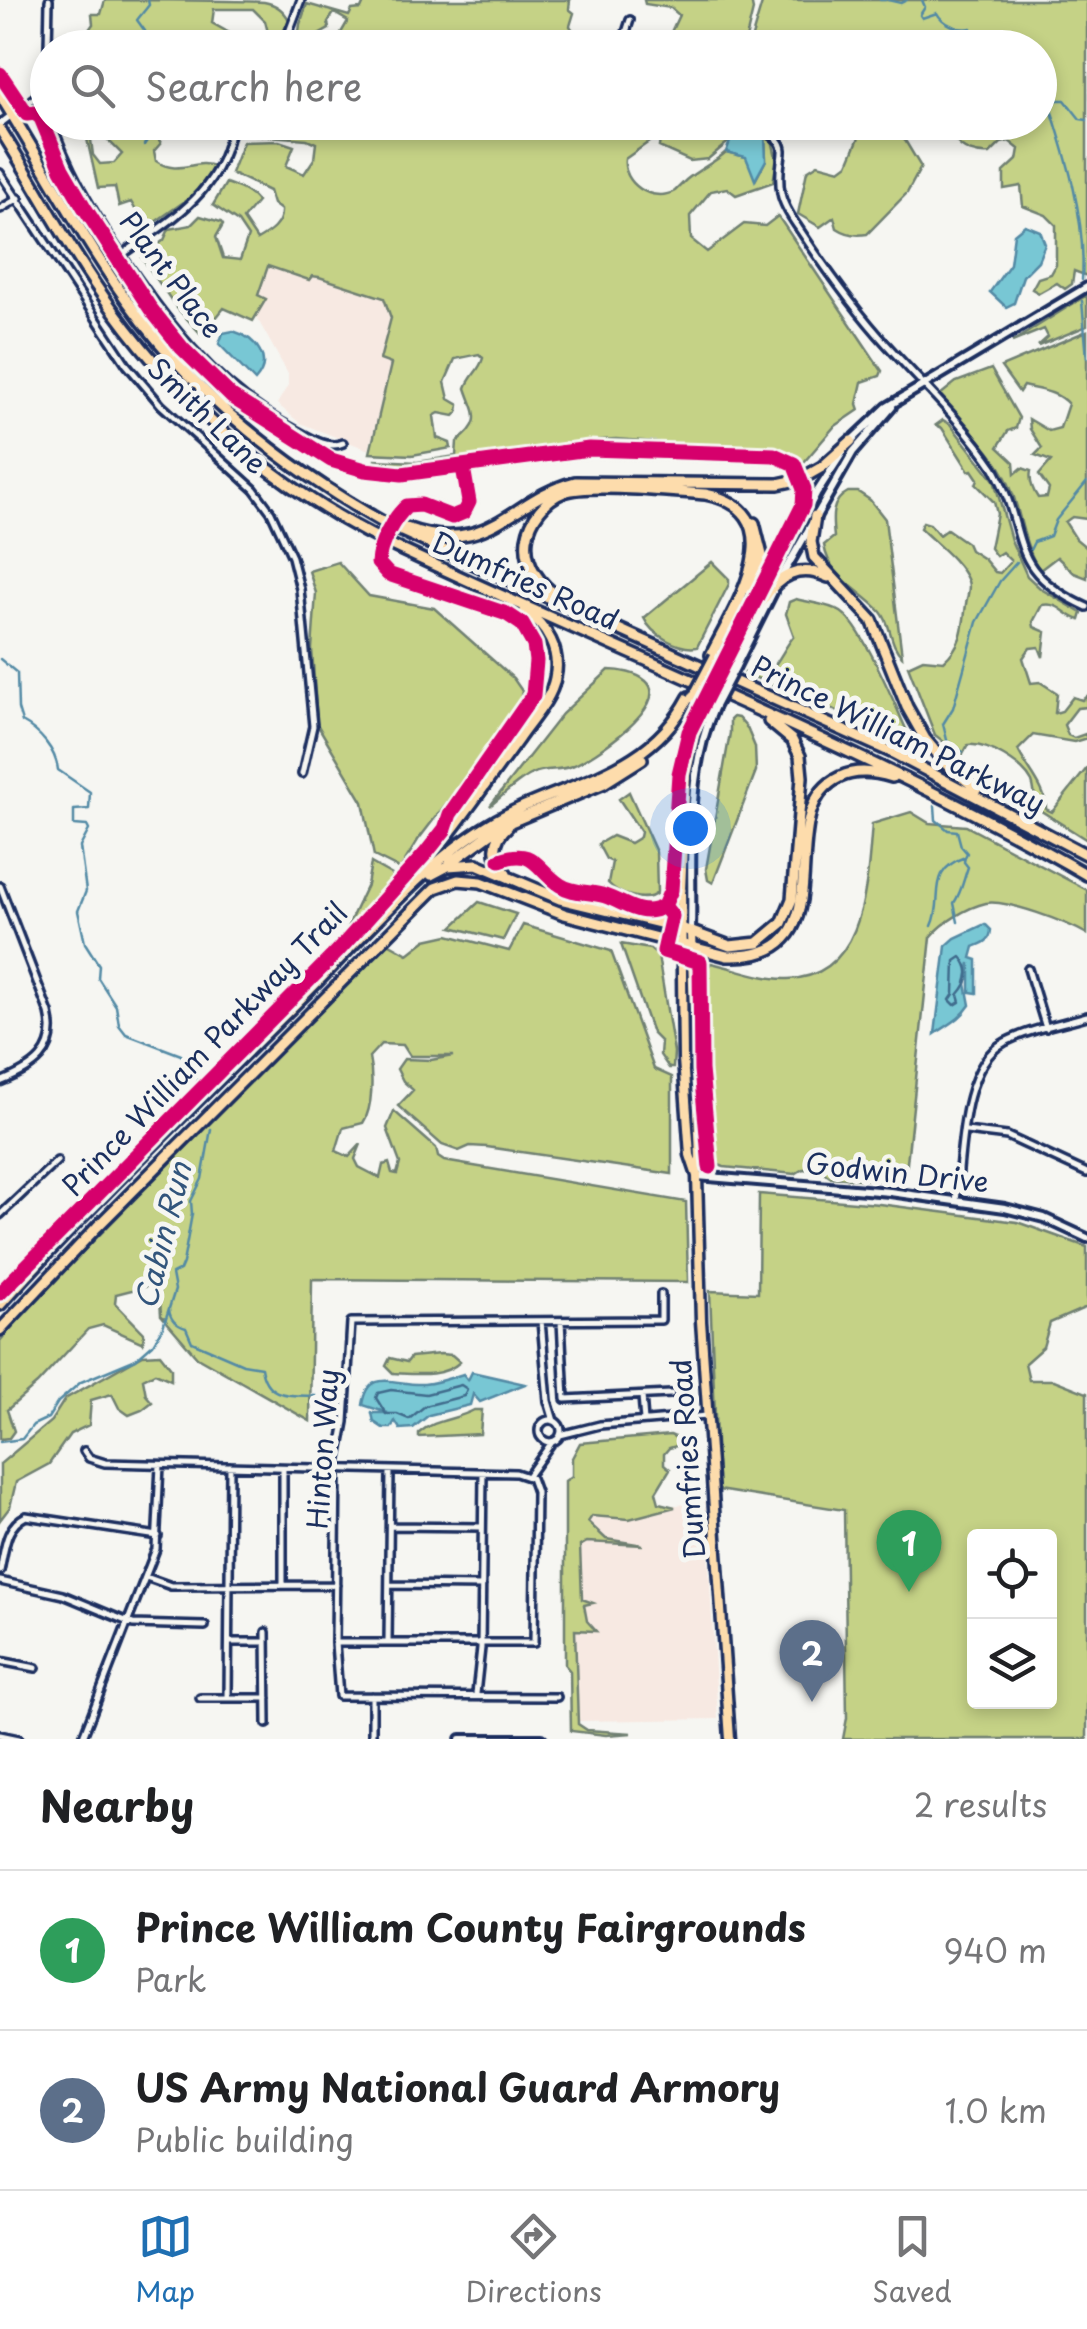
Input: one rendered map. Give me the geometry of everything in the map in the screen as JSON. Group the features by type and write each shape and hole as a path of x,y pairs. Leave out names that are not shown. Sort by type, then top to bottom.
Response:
{"highway":[{"name":"Dumfries Road","path":"0,95 96,254 166,349 249,432 316,483 358,508 578,610"},
{"name":"Dumfries Road","path":"0,126 113,310 164,374 203,414 286,482 341,518 500,595 951,800"},
{"path":"358,508 416,532 458,535 502,522 554,490 575,482 764,485 792,481 822,467 851,441"},
{"path":"686,483 720,492 739,503 752,518 762,542 757,576 713,655"},
{"path":"350,970 358,955 479,840 518,818 604,783 628,770 660,743 691,698 749,579 755,552 745,518 718,497 705,494 583,489 548,501 529,531 528,558 547,588 578,610"},
{"path":"815,516 812,550 820,565 853,597 877,628 908,707 932,749 964,780 1012,813"},
{"path":"762,600 780,579 805,570 835,581"},
{"path":"367,933 445,839 551,693 556,666 550,638 532,616 500,595"},
{"name":"Prince William Parkway","path":"578,610 848,732 1012,813 1087,855"},
{"path":"0,1305 367,933 432,874 448,866 463,862 482,865 560,899 681,928 740,947 764,940 782,923 794,885 802,777 798,750 785,731 706,687"},
{"path":"388,913 439,860 489,824 604,775 636,756 672,723 691,698"},
{"path":"0,1330 350,970 441,885 458,880 482,882 564,914 742,956 764,951 782,939 796,920 802,906 810,812 818,794 834,779 872,772 951,800"},
{"name":"Prince William Parkway","path":"951,800 1087,875"},
{"path":"518,818 502,832 495,849 502,869 518,882"},
{"path":"651,920 668,911 681,890"}],"main road":[{"path":"762,600 817,492 851,441 880,412 1087,287"},
{"path":"733,665 853,452 896,403"},
{"name":"Dumfries Road","path":"730,1739 707,1416 696,1176 700,1158 681,890 688,764 762,600"},
{"path":"691,934 695,770 711,706"},
{"name":"Dumfries Road","path":"686,944 691,934"},
{"name":"Godwin Drive","path":"696,1176 863,1189 956,1201 1030,1213 1087,1238"},
{"path":"461,1739 542,1739"}],"street":[{"path":"49,30 50,0"},
{"path":"290,30 301,0"},
{"path":"627,30 630,20"},
{"path":"0,126 30,102"},
{"name":"Plant Place","path":"58,140 80,189 165,318 232,389 308,436 334,446 344,443"},
{"path":"122,255 188,207 208,187 226,156 229,140"},
{"path":"777,140 784,154 782,195 790,214 865,318 994,468 1005,490 1020,548 1032,570 1048,586 1087,607"},
{"name":"Smith Lane","path":"0,172 127,365 161,405 254,489 270,512 292,557 300,589 313,726 302,774"},
{"path":"0,209 19,198"},
{"path":"0,886 49,1013 52,1033 48,1050 38,1063 0,1082"},
{"path":"1028,969 1046,1028"},
{"path":"956,1201 972,1086 986,1057 1002,1044 1087,1016"},
{"path":"966,1131 1010,1138 1087,1173"},
{"path":"0,1214 57,1161"},
{"name":"Hinton Way","path":"557,1697 339,1696 337,1469 345,1422 350,1322 661,1320 661,1294"},
{"path":"541,1321 548,1401 560,1436"},
{"path":"561,1321 565,1399 671,1394"},
{"path":"642,1396 644,1420"},
{"path":"540,1455 540,1432 548,1401"},
{"path":"528,1476 552,1442 584,1427 707,1416"},
{"path":"544,1423 584,1427"},
{"path":"542,1438 552,1442"},
{"path":"84,1451 98,1462 528,1476"},
{"path":"82,1739 146,1577 158,1536 160,1465"},
{"path":"228,1698 230,1466"},
{"path":"282,1585 283,1468"},
{"path":"388,1643 390,1470"},
{"path":"476,1694 482,1643 483,1472"},
{"path":"336,1643 534,1643 536,1492 528,1476"},
{"path":"0,1571 9,1531 26,1516 158,1536"},
{"path":"390,1526 482,1527"},
{"path":"146,1577 171,1586 336,1585"},
{"path":"0,1580 63,1595 128,1622 146,1626 204,1626"},
{"path":"389,1585 482,1586"},
{"path":"266,1632 267,1724"},
{"path":"228,1642 266,1642"},
{"path":"0,1661 36,1668"},
{"path":"372,1696 372,1739"},
{"path":"200,1698 267,1698"},
{"path":"0,1734 19,1739"}],"shaded area":[{"path":"267,259 407,301 369,450 300,423 277,404 288,385 288,374 257,318 249,316"},
{"path":"705,1502 718,1719 577,1721 573,1516"}],"green space":[{"path":"105,0 206,0 264,2 279,8 289,20 284,30 267,30 265,21 253,9 214,9 212,23 224,30 89,30 92,14 101,14"},
{"path":"365,0 570,0 569,9 574,13 570,26 573,30 343,30 348,21 334,13 327,30 299,30 307,4 349,16 352,10 361,9"},
{"path":"644,0 751,0 753,10 748,30 672,30 679,15 671,8 645,4"},
{"path":"763,0 1087,0 1087,276 1074,271 1072,284 1065,289 1057,283 1039,293 1032,289 1038,278 1051,274 1056,265 1056,225 1046,215 1023,206 1021,186 1004,189 1004,172 1017,160 1019,149 1009,141 990,154 980,154 965,149 956,140 1057,140 1057,30 754,30"},
{"path":"87,140 91,140 93,155 100,164 114,163 122,154 108,140 159,140 161,143 154,151 156,161 173,167 215,167 195,194 138,234 135,228 139,216 131,202 119,206 115,187 98,188"},
{"path":"309,140 650,140 625,159 625,168 640,189 657,195 675,191 726,152 746,157 756,179 766,160 765,140 772,140 777,161 773,182 736,195 727,188 711,191 690,216 691,239 707,252 744,224 765,226 778,216 882,371 880,376 862,382 859,410 834,427 804,462 779,451 616,439 416,469 375,469 375,460 417,462 456,456 457,442 474,422 466,388 482,362 479,354 455,359 445,382 449,399 459,405 458,412 454,416 434,416 437,438 450,443 451,448 412,455 370,453 391,364 380,360 391,318 384,298 268,266 258,295 266,299 253,321 224,308 202,335 176,307 142,258 164,240 169,229 191,225 200,216 221,222 216,237 223,258 240,260 248,237 238,222 213,205 226,183 257,202 243,219 257,240 274,228 281,210 273,204 269,191 231,173 243,142 279,141 294,146 286,166 304,174 314,159 316,143"},
{"path":"660,140 731,140 708,159 690,161 659,147"},
{"path":"858,140 904,140 921,167 907,193 867,234 844,232 837,228 834,217 820,227 798,214 807,171 818,164 840,170 848,164"},
{"path":"1087,295 1087,326 1038,346 1048,337 1044,329 1012,342"},
{"path":"1087,331 1087,519 1072,517 1065,522 1087,548 1087,578 1074,573 1057,557 1040,570 1002,470 940,395 956,382 991,369 1019,418 1016,428 1008,431 998,447 1014,462 1015,474 1022,468 1031,471 1038,498 1047,497 1049,489 1039,475 1051,461 1035,455 1042,448 1030,429 1029,419 1049,431 1060,428 1068,404 1041,390 1023,386 1019,392 1001,367"},
{"path":"943,420 994,480 1011,540 1027,576 1082,613 1080,620 1054,606 1042,605 1033,622 1034,627 1046,632 1043,657 1039,647 1030,648 1023,658 1031,683 1040,682 1057,693 1055,713 1062,711 1073,697 1082,700 1087,696 1087,707 1077,708 1064,725 1068,735 1074,738 1085,734 1087,738 1074,742 1033,735 1018,750 1040,786 1046,809 1052,812 1087,768 1087,840 1035,807 1032,782 1013,762 976,745 968,745 962,756 935,735 908,666 923,659 944,661 950,655 961,635 969,590 959,566 920,528 923,522 939,535 947,529 995,572 1000,573 1011,561 1002,552 996,556 990,548 997,514 994,502 976,484 978,479 972,470 936,425"},
{"path":"848,492 858,492 870,500 885,519 902,656 881,612 839,575 827,556 824,545 834,537 835,505"},
{"path":"338,562 369,596 434,608 513,678 522,691 517,711 400,869 374,856 363,802 317,724 312,649 316,593 309,571"},
{"path":"712,562 729,579 729,584 697,647 675,644 659,635 644,618"},
{"path":"796,599 831,607 850,621 890,692 912,742 744,673 770,671 777,663 794,636 786,614 789,602"},
{"path":"609,670 628,672 646,681 651,691 649,703 640,716 627,730 582,761 567,768 534,773 490,806 562,714"},
{"path":"733,717 747,728 755,747 756,771 713,883 708,880 706,869"},
{"path":"629,792 656,852 657,893 646,898 625,894 608,883 612,862 598,844 612,836 630,843 640,837 641,832 619,799"},
{"path":"911,812 929,823 966,826 1087,890 1087,934 1037,913 986,903 964,912 931,937 905,1182 830,1177 820,1170 803,1169 795,1174 714,1163 702,977 711,963 788,979 814,974 833,962 848,944 864,898 872,824"},
{"path":"371,863 394,876 341,940 367,885"},
{"path":"479,902 516,914 503,940 452,927"},
{"path":"523,925 611,951 654,1069 672,1077 672,1174 487,1147 470,1146 459,1151 442,1145 398,1106 413,1090 397,1069 404,1059 453,1056 410,1056 403,1045 381,1044 369,1057 369,1109 363,1123 343,1128 336,1151 349,1157 361,1144 355,1159 359,1167 380,1178 383,1165 389,1163 392,1173 397,1174 400,1163 387,1128 394,1111 436,1148 438,1157 444,1161 686,1202 688,1282 312,1279 310,1421 197,1357 161,1315 159,1283 116,1294 115,1303 144,1333 143,1343 103,1325 88,1329 7,1410 14,1431 9,1438 0,1439 0,1341 34,1301 388,943 408,954 426,940 448,935 509,951"},
{"path":"621,944 650,949 658,956 674,1052 673,1068 660,1055 661,1042 652,1033"},
{"path":"759,1194 879,1204 1017,1222 1087,1247 1087,1307 1050,1323 1043,1347 1025,1363 1029,1380 1054,1380 1087,1393 1087,1739 843,1739 847,1718 844,1510 718,1490 710,1291 758,1293"},
{"path":"160,1354 171,1368 171,1380 155,1373 143,1379 146,1395 152,1402 129,1415 119,1408 112,1394 91,1400 89,1425 70,1434 49,1464 16,1482 10,1507 0,1520 0,1464 51,1421 65,1399 143,1355"},
{"path":"452,1355 460,1362 445,1371 428,1374 393,1373 386,1366 390,1358 407,1362 411,1357"},
{"path":"482,1410 480,1434 419,1437 432,1425"},
{"path":"670,1435 683,1444 664,1454 664,1464 670,1469 656,1492 659,1503 675,1507 629,1519 592,1516 588,1522 606,1539 643,1545 587,1542 580,1546 582,1599 593,1603 584,1605 587,1621 596,1631 575,1630 578,1724 587,1730 632,1733 571,1731 570,1671 565,1665 565,1481 572,1476 572,1458 580,1443"}],"water":[{"path":"731,140 765,140 766,160 755,180 746,157 726,152"},
{"path":"1025,225 1040,231 1045,244 1038,261 1023,276 1014,303 1006,307 990,292 1010,264 1014,234"},
{"path":"233,331 249,339 260,351 263,365 255,381 219,344 223,333"},
{"path":"985,924 991,930 989,937 974,947 971,958 977,960 977,993 970,992 970,963 966,984 970,1005 935,1034 946,946"},
{"path":"472,1372 525,1384 480,1402 473,1394 470,1405 429,1415 413,1428 400,1429 395,1421 391,1428 383,1428 374,1422 372,1413 388,1413 363,1405 366,1393 377,1382 424,1384 463,1374 468,1380"}],"waterway":[{"path":"144,30 137,20 149,5 148,0"},
{"path":"880,0 885,0"},
{"path":"888,0 907,0"},
{"path":"922,0 922,18 937,13 951,25 972,30"},
{"path":"1057,100 1065,100 1080,119 1087,120"},
{"path":"1057,128 1076,202 1082,280"},
{"path":"144,145 147,140"},
{"path":"1082,301 1087,358"},
{"path":"1030,550 1034,542 1050,536 1056,520 1087,482"},
{"path":"950,752 943,724 953,708 977,622 1000,581 1017,562"},
{"name":"Cabin Run","path":"0,659 17,673 22,722 46,742 58,770 90,792 89,809 74,810 74,825 87,826 89,830 80,847 86,891 78,911 85,943 99,965 98,978 116,1006 119,1025 126,1034 181,1055 197,1082"},
{"path":"949,742 963,752"},
{"path":"932,926 940,878 967,853 957,831 948,830 936,820 935,806"},
{"path":"958,922 954,903 968,867 965,857"},
{"name":"Cabin Run","path":"0,1442 22,1439 81,1382 136,1359 153,1344 175,1290 172,1274 183,1263 191,1201 202,1179 211,1129"},
{"path":"169,1309 172,1319 186,1328 192,1342 243,1364 261,1367 273,1390 316,1396"}],"cycle path":[{"path":"0,74 30,114"},
{"path":"50,140 84,207 150,308 182,348 232,397 331,460 365,470 402,474 589,449 774,455 794,464 804,489 803,505 689,732 679,774 671,890 664,906"},
{"name":"Prince William Parkway Trail","path":"0,1293 337,952 426,853 533,695 534,645 522,624 507,614 388,574 378,563 388,532 407,506 421,505 452,517 464,512 469,502 463,467"},
{"path":"500,860 528,858 565,888 605,896 634,909 648,911 664,906"},
{"path":"664,906 672,916 664,951 700,962 701,1070 710,1167"}],"place":[{"name":"Prince William County Fairgrounds","path":"909,1592"},
{"name":"US Army National Guard Armory","path":"812,1702"}]}
